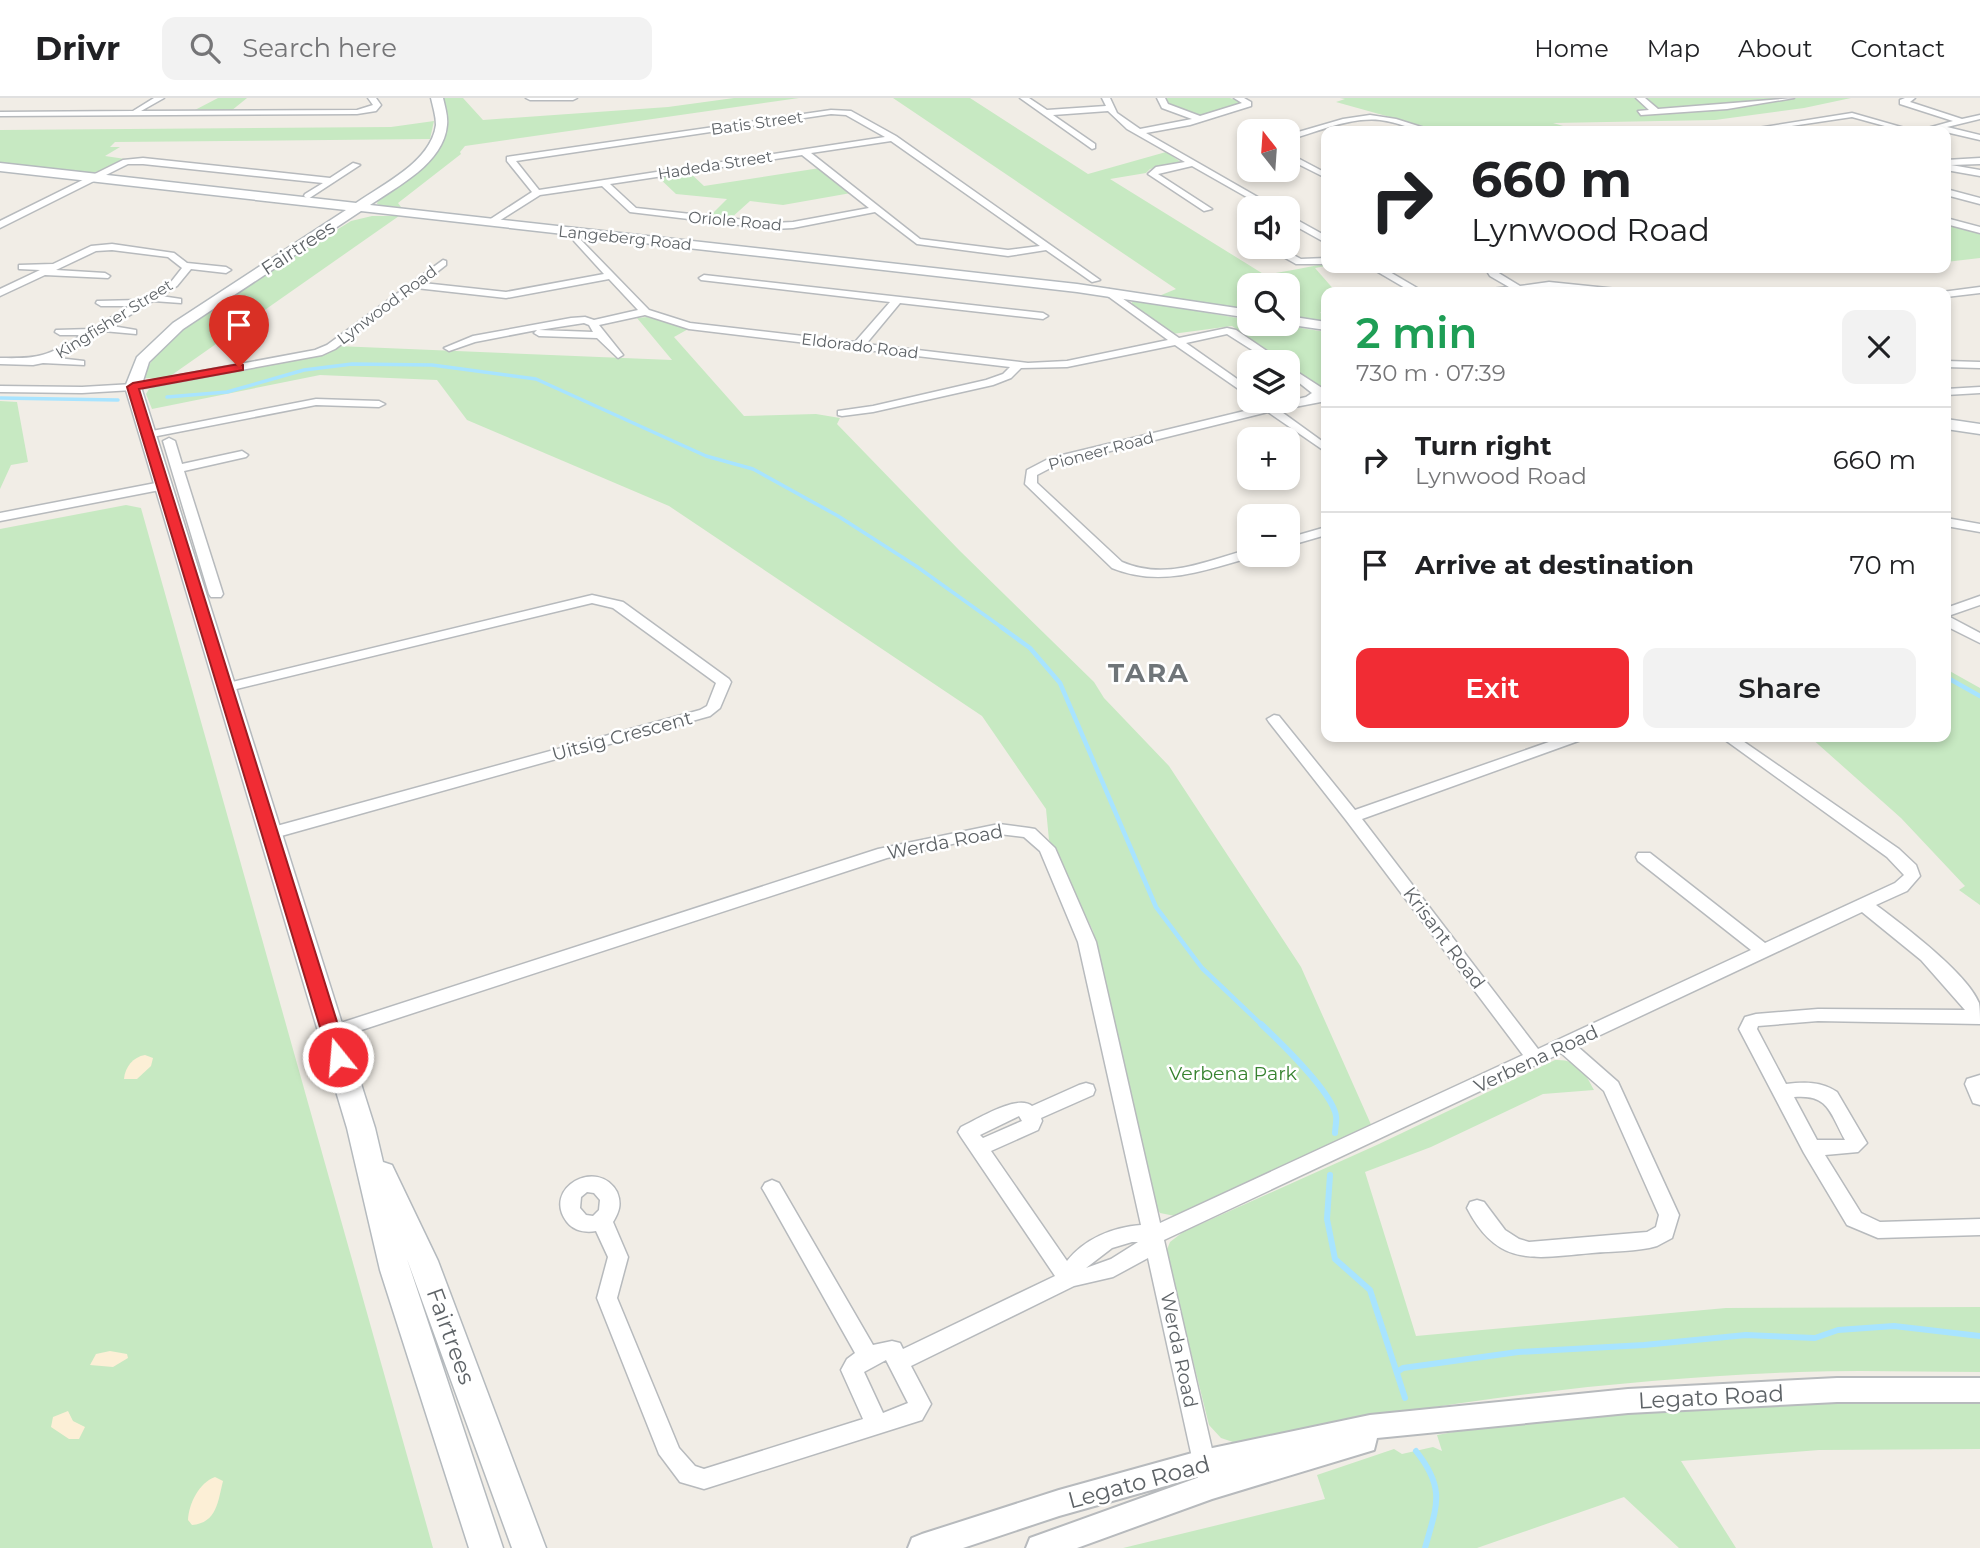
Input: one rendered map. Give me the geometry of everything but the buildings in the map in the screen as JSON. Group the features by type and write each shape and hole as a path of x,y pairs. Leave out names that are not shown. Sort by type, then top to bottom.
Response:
{"main road":[{"name":"Fairtrees","path":"437,98 442,126 431,150 415,168 166,335 142,360 133,387 161,486 360,1128 395,1270 486,1548"},
{"name":"Langeberg Road","path":"4,170 359,207 1109,292 1237,312"},
{"path":"331,226 364,215 402,212"},
{"path":"1300,322 1321,325"},
{"path":"1951,425 1980,429"},
{"name":"Fairtrees","path":"360,1128 423,1261 529,1548"}],"street":[{"path":"131,113 160,98"},
{"path":"0,114 363,111 376,106 372,98"},
{"path":"530,98 573,98"},
{"path":"1024,98 1092,146"},
{"path":"1106,98 1119,119 1138,132 1251,196"},
{"path":"1161,98 1165,106 1200,119"},
{"path":"1138,132 1200,119 1248,104 1238,98"},
{"path":"1640,98 1656,112"},
{"path":"1641,113 1727,107 1790,98"},
{"path":"1911,98 1903,102 1959,120"},
{"path":"1045,113 1110,108"},
{"name":"Batis Street","path":"537,193 510,159 835,111 848,113 893,138 1095,280"},
{"path":"1777,126 1852,115 1893,126"},
{"path":"1940,126 1980,117"},
{"path":"1331,126 1371,118 1411,126"},
{"path":"1300,135 1321,129"},
{"path":"1951,131 1980,138"},
{"name":"Hadeda Street","path":"537,193 893,138"},
{"path":"804,152 917,241 1008,253 1049,247"},
{"path":"0,225 118,164 138,161 331,181"},
{"path":"1951,164 1980,161"},
{"path":"1300,162 1321,173"},
{"path":"1193,163 1159,169 1152,174 1207,209"},
{"path":"308,196 356,165"},
{"path":"1951,166 1980,173"},
{"name":"Oriole Road","path":"604,183 632,210 773,226 793,225 876,209"},
{"path":"491,222 537,193"},
{"path":"1951,193 1980,201"},
{"path":"1951,223 1980,230"},
{"path":"1300,225 1321,237"},
{"name":"Eldorado Road","path":"577,239 645,312 689,326 1017,366 1067,364 1174,340 1231,331 1260,350"},
{"name":"Kingfisher Street","path":"0,293 85,250 108,247 172,255 186,266 181,276 147,300 59,355 41,361 0,361"},
{"path":"1293,259 1299,262 1321,261"},
{"name":"Lynwood Road","path":"0,389 82,390 133,387 324,351 443,263"},
{"path":"186,266 226,270"},
{"path":"22,267 105,276"},
{"path":"1385,273 1410,287"},
{"path":"1491,273 1516,287 1580,287"},
{"path":"162,274 181,276"},
{"path":"413,285 506,295 610,276"},
{"path":"704,278 1043,316"},
{"path":"1951,294 1980,290"},
{"path":"1109,292 1237,385"},
{"path":"101,303 177,300"},
{"path":"858,346 897,300"},
{"path":"449,348 467,340 576,320 593,323 645,312"},
{"path":"593,323 618,355"},
{"path":"517,331 600,335"},
{"path":"60,332 132,332"},
{"path":"41,361 80,363"},
{"path":"1951,364 1980,365"},
{"path":"842,413 873,409 989,383 1007,376 1017,366"},
{"path":"1300,377 1318,390 1310,399"},
{"path":"1951,392 1980,390"},
{"name":"Pioneer Road","path":"1300,400 1321,398"},
{"path":"147,435 316,402 379,404"},
{"name":"Pioneer Road","path":"1237,412 1054,461 1036,469 1030,478 1031,484 1117,565 1127,570 1150,576 1170,575 1237,557"},
{"path":"1276,413 1321,445"},
{"path":"169,441 216,594"},
{"path":"177,468 242,455"},
{"path":"0,517 161,486"},
{"path":"1951,523 1980,528"},
{"path":"1300,539 1321,532"},
{"path":"184,556 203,552"},
{"name":"Uitsig Crescent","path":"224,688 592,598 618,605 724,682 713,708 705,713 268,834"},
{"path":"1951,611 1980,600"},
{"path":"1951,623 1980,639"},
{"name":"Krisant Road","path":"1274,719 1536,1059"},
{"path":"1352,817 1562,742"},
{"name":"Verbena Road","path":"900,1361 1070,1278 1089,1276 1142,1252 1155,1236 1901,887 1912,876 1910,869 1893,853 1735,742"},
{"name":"Werda Road","path":"331,1033 864,859 992,830 1021,831 1035,837 1047,848 1087,942 1208,1474"},
{"path":"1644,857 1765,951"},
{"path":"1863,904 1931,958 1953,980 1980,1017"},
{"path":"1980,1017 1818,1015 1751,1021 1748,1029 1811,1148 1849,1213 1861,1225 1878,1230 1980,1227"},
{"path":"1477,1208 1494,1236 1515,1248 1529,1250 1650,1240 1665,1232 1669,1215 1611,1087 1565,1046"},
{"path":"1980,1082 1975,1084 1974,1088 1980,1098"},
{"path":"1070,1278 968,1132 969,1129 1016,1108 1023,1108 1029,1115 1086,1090"},
{"path":"1781,1091 1825,1092 1857,1143 1852,1147 1811,1148"},
{"path":"772,1188 869,1357"},
{"path":"602,1221 618,1257 607,1298 670,1454 688,1475 704,1479 877,1425 914,1413 919,1407 895,1351 888,1349 855,1364 852,1370 877,1425"},
{"name":"Legato Road","path":"922,1548 1059,1503 1208,1474 1277,1464 1443,1419 1628,1401 1837,1390 1980,1390"},
{"name":"Legato Road","path":"1040,1548 1208,1474"}],"green space":[{"path":"218,98 247,98 231,111 193,111"},
{"path":"443,98 463,98 483,120 668,107 734,98 799,98 465,146 461,154 398,203 401,207 377,204 378,200 421,169 439,148 448,125"},
{"path":"893,98 970,98 1088,174 1166,152 1181,162 1150,169 1146,173 1110,179 1262,273 1237,273 1237,308 1159,296 1176,289"},
{"path":"1165,98 1230,98 1245,103 1200,116 1165,103"},
{"path":"1340,98 1851,98 1804,108 1715,120 1553,123 1563,126 1422,126 1336,102 1345,99"},
{"path":"434,121 430,139 115,142 110,147 120,147 105,156 132,160 83,174 0,164 0,130 391,127"},
{"path":"820,168 851,193 783,205 750,201 730,219 709,217 727,199 676,194 657,176 688,171 704,186"},
{"path":"372,216 399,216 166,379 145,378 153,360 172,339 201,316 351,221"},
{"path":"1951,224 1980,232 1980,258 1951,261"},
{"path":"1321,264 1321,267 1315,268 1332,287 1321,287 1321,321 1300,318 1300,273 1275,273"},
{"path":"1134,300 1237,318 1237,329 1232,326 1172,334 1130,305"},
{"name":"Verbena Park","path":"647,317 690,328 674,337 744,416 816,414 840,418 837,424 960,551 1094,682 1104,698 1169,766 1301,967 1373,1129 1180,1217 1160,1213 1153,1203 1093,931 1049,840 1046,809 982,716 669,506 467,420 437,380 320,375 152,409 146,394 149,389 158,386 316,355 337,346 672,360 637,318"},
{"path":"1300,328 1321,331 1321,388 1300,373 1300,350 1267,350 1246,336 1300,336"},
{"path":"0,401 17,402 28,462 11,465 0,489"},
{"path":"126,505 141,508 433,1548 0,1548 0,529"},
{"path":"1951,672 1980,688 1980,905 1959,890 1965,886 1901,818 1816,742 1951,742"},
{"path":"1555,1060 1575,1064 1594,1090 1543,1094 1431,1147 1365,1172 1416,1336 1726,1308 1980,1307 1980,1372 1799,1372 1587,1387 1375,1416 1236,1443 1221,1438 1209,1425 1166,1252 1170,1242 1183,1232 1379,1144"},
{"path":"1980,1397 1980,1449 1819,1450 1681,1461 1736,1548 1679,1548 1624,1497 1477,1548 1123,1548 1325,1499 1317,1475 1394,1449 1402,1454 1433,1447 1442,1451 1437,1435 1572,1416 1708,1405"}],"sand":[{"path":"145,1055 153,1058 151,1066 137,1079 124,1079 130,1063"},
{"path":"110,1351 127,1354 128,1358 113,1367 90,1365 96,1354"},
{"path":"68,1411 73,1421 85,1427 79,1439 69,1439 51,1427 53,1417"},
{"path":"215,1477 223,1481 215,1510 207,1520 192,1525 188,1520 190,1507 204,1484"}],"waterway":[{"path":"167,397 227,392 304,370 352,364 432,365 536,379 706,456 753,469 838,516 916,566 1004,629"},
{"path":"0,398 118,400"},
{"path":"1001,627 1030,648 1060,683 1156,907 1202,968 1263,1026"},
{"path":"1951,680 1980,696"},
{"path":"1261,1024 1326,1094 1336,1116 1335,1133"},
{"path":"1330,1175 1327,1219 1335,1259 1370,1290 1405,1398"},
{"path":"1397,1372 1403,1368 1518,1352 1644,1345 1746,1335 1815,1338 1838,1330 1894,1326 1980,1336"},
{"path":"1416,1451 1432,1476 1435,1487 1435,1508 1425,1548"}],"district":[{"name":"TARA","path":"1149,673"}],"route":[{"path":"239,367 133,387 161,486 338,1057"}]}
